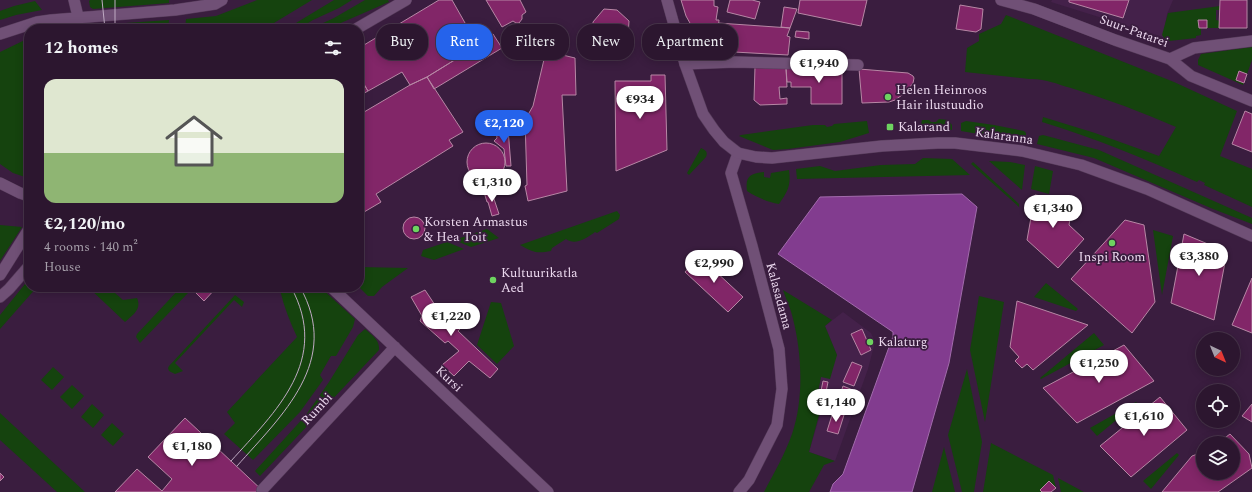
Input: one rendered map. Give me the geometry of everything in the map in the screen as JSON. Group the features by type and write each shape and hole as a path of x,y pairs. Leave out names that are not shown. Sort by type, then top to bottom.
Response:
{"street":[{"path":"74,0 80,24"},
{"path":"31,24 79,17 176,10 215,4 222,0"},
{"path":"364,24 406,0"},
{"path":"667,0 685,64 703,114 724,142 738,153"},
{"name":"Suur-Patarei","path":"1001,0 1035,4 1114,40 1170,59 1191,76 1252,101"},
{"path":"0,34 24,26"},
{"path":"1170,59 1194,48 1252,41"},
{"path":"685,64 735,62 858,65"},
{"name":"Kalaranna","path":"738,153 756,157 772,158 882,146 938,143 955,143 1022,151 1081,165 1147,190 1252,236"},
{"name":"Kalasadama","path":"738,153 731,173 779,348 782,389 777,425 749,480 740,492"},
{"path":"0,183 24,195"},
{"path":"0,275 24,237"},
{"path":"0,297 24,272"},
{"name":"Kursi","path":"336,292 547,491"},
{"name":"Rumbi","path":"262,490 394,347"}],"shaded area":[{"path":"1052,0 1173,0 1167,14 1163,37 1051,2"},
{"path":"962,194 977,207 949,363 912,492 830,492 833,484 843,474 893,336 893,332 778,254 820,197"},
{"name":"Kalaturg","path":"843,312 871,333 875,342 868,369 835,461 809,452 826,395 818,392 821,377 837,355 825,326"}],"green space":[{"path":"90,0 169,0 169,3 93,9 90,7"},
{"path":"257,0 312,0 272,24 186,24 186,19 216,16"},
{"path":"334,0 352,0 306,24 294,24"},
{"path":"365,0 388,0 389,2 338,24 321,24"},
{"path":"35,1 42,10 0,20 0,11"},
{"path":"1220,6 1220,10 1216,10 1216,20 1220,21 1219,28 1207,28 1207,20 1199,20 1201,35 1196,36 1196,38 1169,41 1162,35 1168,13"},
{"path":"1006,15 1174,82 1237,111 1220,156 1252,169 1252,207 1204,185 1205,183 1199,180 1197,182 1120,149 1042,122 1043,117 1095,133 1159,156 1176,127 1111,101 1040,79 965,72 967,48 979,41 979,34 1001,24"},
{"path":"169,20 169,24 111,24"},
{"path":"24,40 24,177 13,173 0,164 0,52"},
{"path":"1252,47 1252,60 1247,74 1239,71 1236,79 1244,83 1243,85 1198,65 1198,60 1201,54"},
{"path":"939,119 948,120 952,125 952,130 920,128 922,120 936,122"},
{"path":"867,121 869,133 840,142 788,149 773,150 739,136 813,125 825,125 827,127 834,124"},
{"path":"966,121 1024,131 1026,133 1026,142 961,131 961,123"},
{"path":"1043,135 1099,150 1252,218 1252,224 1094,158 1037,144 1039,136"},
{"path":"701,148 706,151 706,157 689,175 687,173"},
{"path":"923,158 952,159 970,175 797,179 796,169 820,166 835,171 881,165 915,164"},
{"path":"989,161 1010,162 1025,165 1022,190"},
{"path":"973,162 1019,204 1019,207 971,164"},
{"path":"1035,166 1053,171 1049,194 1031,189"},
{"path":"789,170 790,180 788,188 779,204 762,199 747,191 748,179 755,173 764,172 764,177 770,178 771,173"},
{"path":"617,211 620,215 619,219 597,233 595,232 585,239 573,242 566,239 552,248 551,251 535,252 520,245"},
{"path":"0,225 22,227 0,261"},
{"path":"487,229 499,238 471,247 454,240"},
{"path":"1153,230 1173,236 1162,295"},
{"path":"447,242 464,249 434,260 421,256 423,250"},
{"path":"364,267 408,268 382,287 374,296 368,296 364,292"},
{"path":"1046,283 1078,309 1076,311 1034,297"},
{"path":"24,285 24,292 33,292 0,329 0,315"},
{"path":"783,290 832,320 825,326 837,355 830,379 821,377 818,392 825,393 809,452 835,461 824,465 809,492 764,492 783,456 792,434 796,420 800,391 800,362 796,333 791,312"},
{"path":"93,292 114,292 123,300 137,298 138,309 125,322"},
{"path":"176,292 188,293 140,343 136,337 137,334"},
{"path":"280,292 325,292 355,319 353,327 336,356 331,356 320,375 323,380 300,412 253,460 224,434 235,423 227,412 297,337"},
{"path":"235,295 244,302 242,307 234,300 175,363 183,371 175,374 169,371 169,366"},
{"path":"979,296 1004,302 985,422 970,350"},
{"path":"491,302 501,303 514,346 497,364 477,345"},
{"path":"365,329 377,341 379,350 260,476 255,471 306,415 329,382 358,335"},
{"path":"1094,333 1104,345 1041,379 1040,378"},
{"path":"53,367 64,377 52,390 41,380"},
{"path":"967,369 982,442 974,492 962,492 948,435"},
{"path":"72,385 84,396 72,409 60,397"},
{"path":"1136,402 1137,403 1097,436 1090,428"},
{"path":"92,404 104,415 93,428 81,417"},
{"path":"0,413 85,492 57,492 0,440"},
{"path":"112,423 124,434 113,446 101,435"},
{"path":"991,443 1053,475 1056,488 1040,490 1042,492 983,492"},
{"path":"944,447 955,492 932,492"},
{"path":"1177,453 1179,455 1151,489 1143,481"},
{"path":"1058,478 1084,492 1061,492"}],"building":[{"path":"439,0 452,0 466,24 436,24 436,60 455,60 427,77 410,85 402,72 368,91 364,84 364,45 376,38 376,60 428,60 428,24 399,24"},
{"path":"486,0 520,0 526,12 522,15 522,19 519,23 513,21 508,24 501,24 501,25"},
{"path":"681,0 714,0 714,6 718,7 716,20 719,20 719,24 690,24 686,16"},
{"path":"730,0 752,0 760,2 755,19 727,12"},
{"path":"800,0 867,0 861,26 798,13"},
{"path":"1069,0 1129,0 1123,18 1069,2"},
{"path":"1220,0 1247,0 1247,28 1219,28"},
{"path":"960,5 983,9 981,29 976,32 956,29"},
{"path":"784,7 797,9 790,28 781,27"},
{"path":"604,9 617,10 629,21 629,24 593,24"},
{"path":"1198,20 1207,20 1207,28 1199,28"},
{"path":"738,24 790,28 787,36 790,37 788,55 738,52"},
{"path":"796,31 809,32 809,39 795,37"},
{"path":"493,34 501,46 501,49 493,53"},
{"path":"569,57 575,58 576,95 562,95 567,191 528,201 525,186 527,185 525,120 533,106 544,60 569,60"},
{"path":"455,60 482,60 434,89 427,77"},
{"path":"755,67 786,68 787,87 779,87 780,99 787,98 787,104 760,105 754,100"},
{"path":"786,68 842,70 842,104 811,104 811,87 791,87 791,82 787,82"},
{"path":"859,69 908,73 914,78 913,83 905,93 895,100 889,102 862,103"},
{"path":"1239,71 1247,74 1244,83 1236,80"},
{"path":"651,75 665,75 667,150 616,171 615,81 651,81"},
{"path":"427,77 463,132 449,140 453,146 376,194 381,202 364,212 364,112 410,85"},
{"path":"364,84 368,91 364,93"},
{"path":"1245,111 1252,114 1252,152 1232,144"},
{"path":"508,129 511,166 506,166 504,149 494,141 497,138 496,130"},
{"path":"482,143 490,143 500,148 504,155 504,169 500,176 490,181 482,181 472,176 470,173 467,166 467,158 472,148 475,146"},
{"path":"491,190 499,214 492,216 484,192"},
{"path":"1035,195 1073,201 1069,225 1084,239 1058,268 1027,240"},
{"path":"410,217 418,217 425,224 425,232 418,239 410,239 403,232 403,224"},
{"path":"1125,220 1144,225 1155,302 1132,333 1071,279"},
{"path":"1184,234 1227,252 1214,320 1171,303"},
{"path":"699,256 743,297 728,312 685,272"},
{"path":"1252,278 1252,333 1232,325"},
{"path":"425,290 435,305 460,329 458,331 498,369 490,378 469,361 454,376 442,365 459,351 448,341 445,343 420,321 422,316 411,297"},
{"path":"195,292 212,292 204,301"},
{"path":"1017,301 1088,325 1033,370 1027,364 1022,368 1015,361 1019,357 1010,347"},
{"path":"862,329 871,350 861,355 851,334"},
{"path":"1124,345 1154,381 1077,423 1043,388"},
{"path":"852,362 862,366 854,386 843,382"},
{"path":"823,381 828,382 826,392 821,391"},
{"path":"843,386 853,390 845,410 836,407"},
{"path":"1160,397 1187,430 1131,477 1100,446"},
{"path":"1252,404 1252,422 1242,416"},
{"path":"833,412 844,415 838,434 827,431"},
{"path":"185,418 264,492 115,492 137,469 162,491 172,479 148,457"},
{"path":"1240,445 1249,454 1252,468 1240,476"},
{"path":"1196,455 1196,480 1235,480 1218,492 1162,492 1192,456"},
{"path":"0,473 4,477 0,481"},
{"path":"1049,481 1056,488 1051,492 1042,492 1040,490"}],"tram line":[{"path":"102,0 104,24"},
{"path":"115,0 115,24"},
{"path":"231,461 265,423 293,383 301,361 305,338 302,313 293,292"},
{"path":"237,466 272,427 288,406 301,385 310,363 314,339 311,314 302,292"}],"place":[{"name":"Helen Heinroos Hair ilustuudio","path":"888,97"},
{"name":"Kalarand","path":"890,127"},
{"name":"Korsten Armastus & Hea Toit","path":"416,229"},
{"name":"Inspi Room","path":"1112,243"},
{"name":"Kultuurikatla Aed","path":"493,280"},
{"name":"Kalaturg","path":"870,342"}]}
